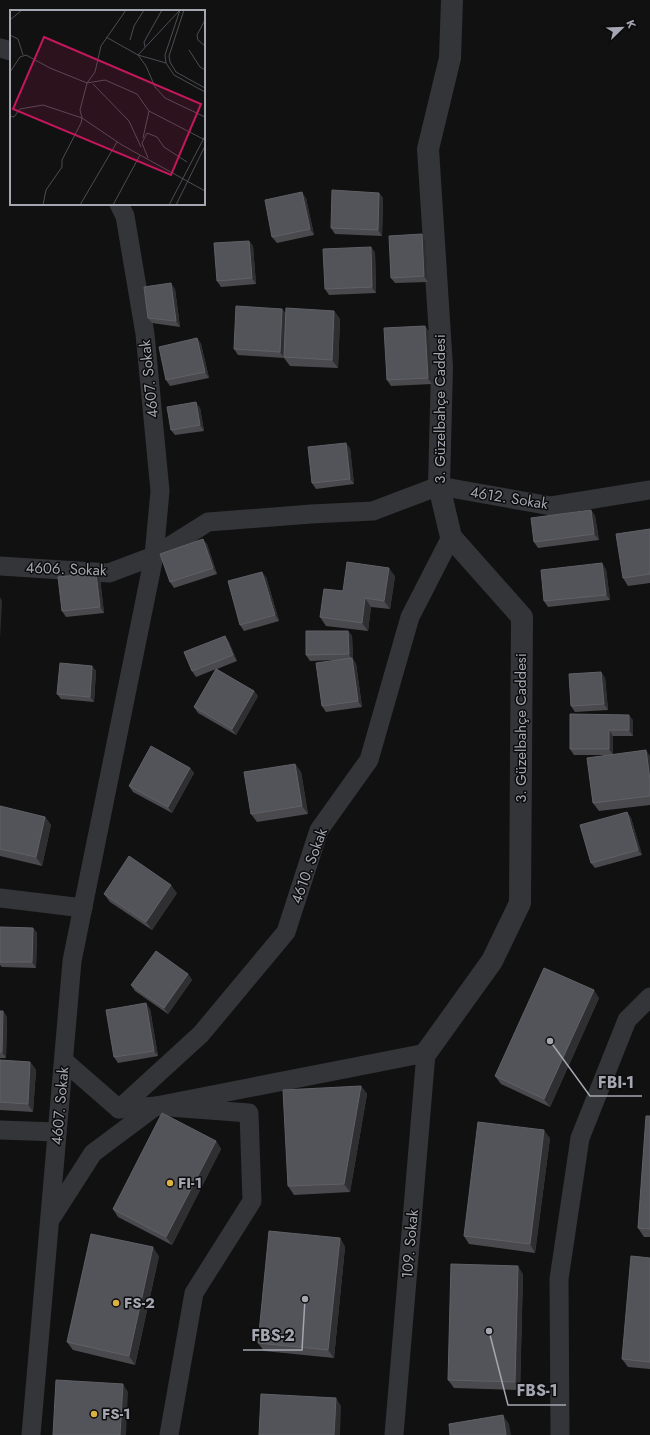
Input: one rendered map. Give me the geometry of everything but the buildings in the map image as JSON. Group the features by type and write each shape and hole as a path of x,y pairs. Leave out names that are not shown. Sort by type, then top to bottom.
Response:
{"street":[{"name":"3. Güzelbahçe Caddesi","path":"426,1053 492,962 520,903 522,617 451,537 439,486 442,367 428,149 450,58 452,0"},
{"path":"0,48 10,51"},
{"name":"4607. Sokak","path":"31,1435 72,961 154,556 160,491 145,334 125,216 120,205"},
{"name":"4612. Sokak","path":"439,486 551,506 650,490"},
{"name":"4606. Sokak","path":"0,566 109,572 154,556 208,522 373,511 439,486"},
{"name":"4610. Sokak","path":"119,1109 202,1034 286,932 319,830 369,760 410,617 451,537"},
{"path":"0,898 83,908"},
{"path":"560,1435 559,1279 580,1138 628,1020 650,997"},
{"path":"64,1061 119,1109 156,1106 426,1053"},
{"name":"109. Sokak","path":"394,1435 426,1053"},
{"path":"50,1219 93,1153 156,1106 248,1113 252,1201 194,1293 169,1435"},
{"path":"0,1130 57,1132"}],"place":[{"name":"FBI-1","path":"550,1041"},
{"name":"FI-1","path":"170,1183"},
{"name":"FBS-2","path":"305,1299"},
{"name":"FS-2","path":"116,1303"},
{"name":"FBS-1","path":"489,1331"},
{"name":"FS-1","path":"94,1414"}]}
